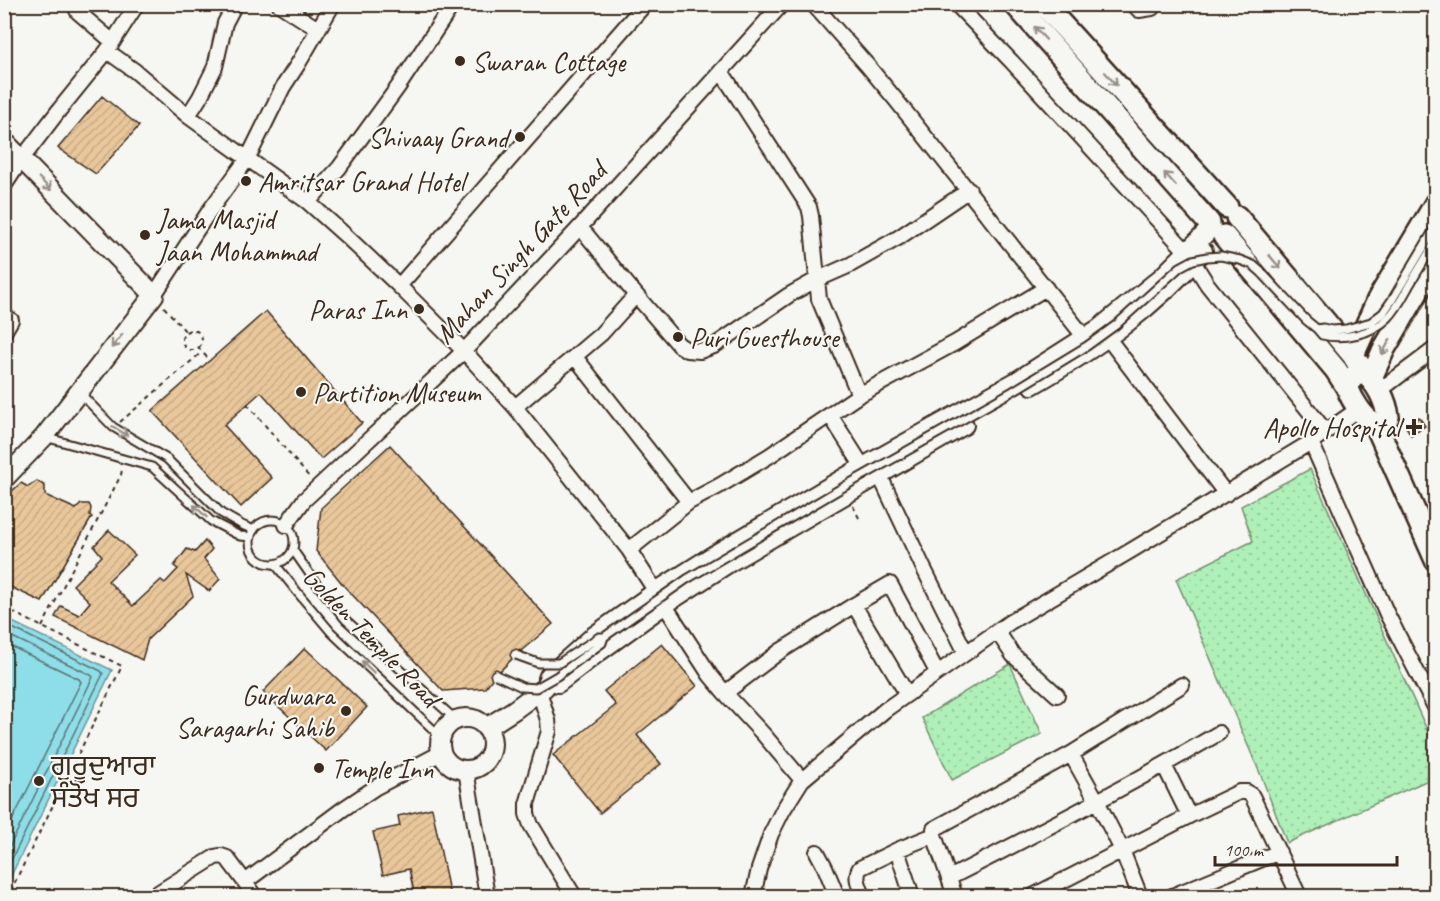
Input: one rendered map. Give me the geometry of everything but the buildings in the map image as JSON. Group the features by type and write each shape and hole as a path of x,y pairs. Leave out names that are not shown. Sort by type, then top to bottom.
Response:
{"main road":[{"path":"1015,4 1336,370 1350,396 1370,422 1382,421"},
{"path":"1044,4 1232,212 1353,355 1387,408 1382,421 1436,560"},
{"path":"1353,355 1378,300 1436,203"},
{"path":"1215,230 1233,233 1238,222 1232,212"},
{"path":"1371,381 1384,349 1436,260"},
{"path":"1347,387 1351,378 1356,375 1371,381"},
{"path":"1382,421 1436,524"}],"street":[{"path":"74,4 78,12 135,71 188,116 308,202 399,286 464,351 515,407 629,550 710,675 802,780"},
{"path":"4,186 21,159 110,46 137,4"},
{"path":"188,116 214,68 225,23 236,4"},
{"path":"279,4 318,29"},
{"path":"4,479 44,436 154,295 210,210 248,158 283,87 333,4"},
{"path":"308,202 339,168 392,96 453,4"},
{"name":"Mahan Singh Gate Road","path":"286,525 304,500 464,351 782,4"},
{"path":"813,4 867,65 1046,288 1097,338 1226,494"},
{"path":"956,4 1190,257 1207,284 1326,432"},
{"path":"1133,4 1139,10 1152,8 1154,4"},
{"path":"399,286 642,5"},
{"path":"721,71 809,207 819,299 859,395"},
{"path":"4,141 154,295"},
{"path":"580,227 679,345 687,350 700,351 714,346 789,295 898,238 969,190"},
{"path":"486,728 542,689 549,676 594,636 661,597 714,555 871,471 1017,381 1097,338 1161,278 1190,257 1215,230"},
{"path":"629,550 688,502 739,474 859,395 955,343 1046,288"},
{"path":"515,407 611,324 636,296"},
{"path":"1371,381 1436,348"},
{"path":"575,357 688,502"},
{"path":"753,897 759,869 771,834 802,780 885,710 1010,622 1311,442 1359,408"},
{"path":"830,415 871,471 966,653"},
{"path":"1311,442 1387,614 1436,709"},
{"path":"725,693 778,652 890,585 937,672"},
{"path":"854,605 907,694"},
{"path":"997,631 1013,655 1057,695"},
{"path":"955,897 933,829 1071,753 1182,685"},
{"path":"542,689 549,730 527,804 527,814 531,825 573,897"},
{"path":"472,719 486,728 490,735 491,752 482,765 474,769 458,769 445,761 441,745 447,727 456,720 472,719"},
{"path":"949,878 1097,801 1219,733"},
{"path":"245,882 343,809 441,745"},
{"path":"1071,753 1122,850 1140,897"},
{"path":"1164,765 1189,816"},
{"path":"466,770 487,897"},
{"path":"1033,897 1239,792 1247,792 1252,796 1299,897"},
{"path":"864,897 857,878 860,868 934,835"},
{"path":"897,850 912,897"},
{"path":"817,852 837,897"},
{"path":"1172,897 1279,852"},
{"path":"153,897 220,856 227,858 254,897"}],"lane":[{"path":"1317,329 1346,329 1371,322 1383,313 1436,226"},
{"path":"516,655 538,663 559,663 598,637 604,637 687,579 1087,346 1116,325 1180,267 1193,260 1207,256 1221,256 1253,265 1322,335 1332,338 1374,329 1388,318 1399,304 1436,241"},
{"path":"78,391 113,427 167,459 221,513 253,533"},
{"path":"44,436 152,467 211,521 240,536 253,533"},
{"path":"265,521 280,521 291,530 294,536 293,550 286,559 275,564 261,561 250,544 253,533 265,521"},
{"name":"Golden Temple Road","path":"293,550 346,620 456,720"},
{"name":"Golden Temple Road","path":"275,564 331,632 441,745"},
{"path":"496,675 522,687 536,688 557,676 602,643 604,637"}],"path":[{"path":"154,295 186,332"},
{"path":"192,330 200,335 201,340 198,347 191,350 184,346 182,338 186,332 192,330"},
{"path":"198,347 210,361"},
{"path":"113,427 202,352"},
{"path":"247,404 318,487"},
{"path":"42,627 121,474 125,459"},
{"path":"4,608 122,666 9,894 4,891"}],"green space":[{"path":"1310,469 1435,748 1435,777 1287,843 1262,778 1176,579 1253,541 1241,506"},
{"path":"1010,664 1042,734 952,780 922,718"}],"water":[{"name":"ਗੁਰੂਦੁਆਰਾ ਸੰਤੋਖ ਸਰ","path":"4,618 112,670 8,882 4,881"}],"place":[{"name":"Swaran Cottage","path":"460,61"},
{"name":"Shivaay Grand","path":"520,137"},
{"name":"Amritsar Grand Hotel","path":"246,181"},
{"name":"Jama Masjid Jaan Mohammad","path":"145,235"},
{"name":"Paras Inn","path":"419,309"},
{"name":"Puri Guesthouse","path":"678,337"},
{"name":"Partition Museum","path":"301,392"},
{"name":"Apollo Hospital","path":"1414,427"},
{"name":"Gurdwara Saragarhi Sahib","path":"346,711"},
{"name":"Temple Inn","path":"319,768"},
{"name":"ਗੁਰੂਦੁਆਰਾ ਸੰਤੋਖ ਸਰ","path":"39,781"}]}
